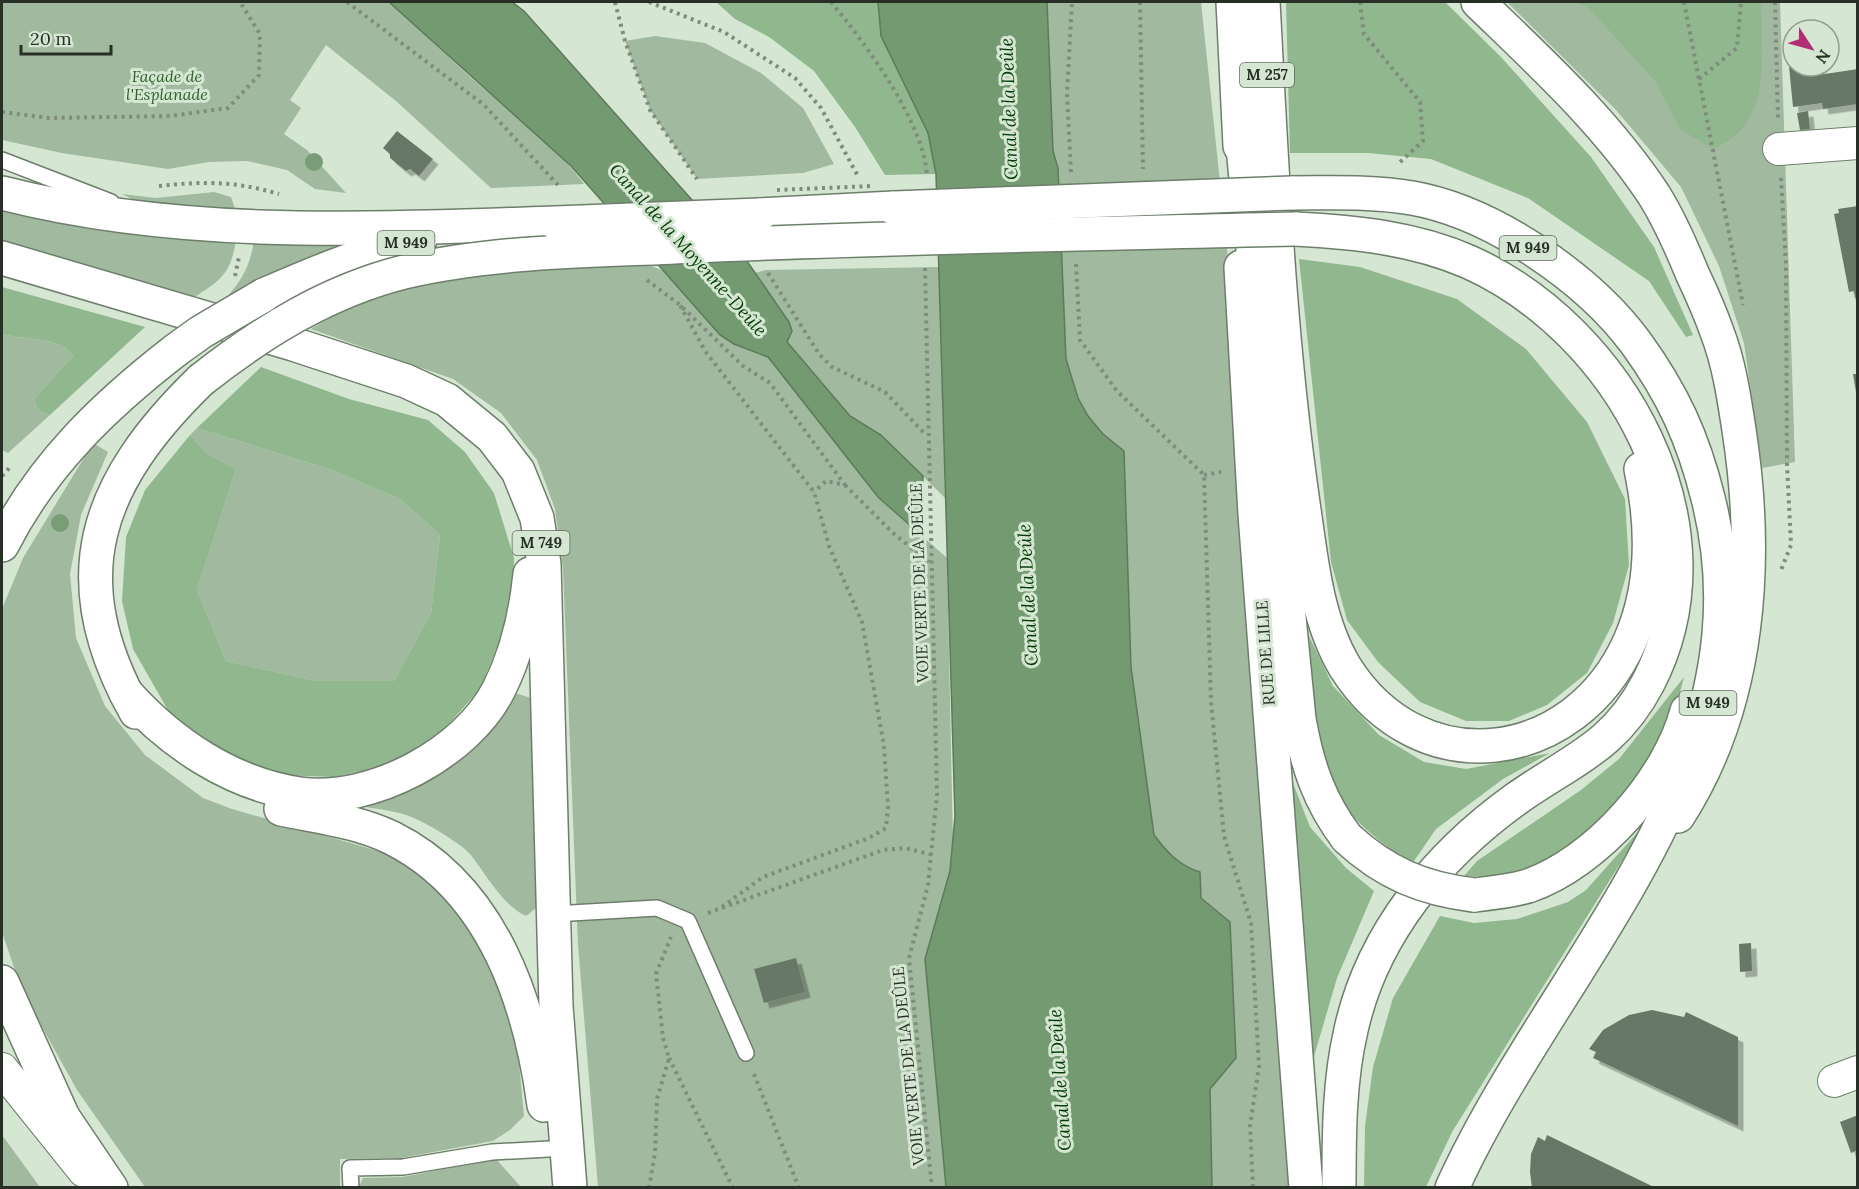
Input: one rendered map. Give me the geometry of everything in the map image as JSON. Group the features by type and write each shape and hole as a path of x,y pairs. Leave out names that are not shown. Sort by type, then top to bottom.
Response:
{"main road":[{"name":"M 257","path":"1233,2 1240,117"},
{"name":"M 257","path":"1263,2 1271,148 1291,418 1324,616 1345,667 1362,689 1396,719 1414,730 1446,742 1491,747 1516,743 1564,723 1586,705 1608,679 1630,642 1640,617 1650,555 1648,514 1642,472 1625,403"},
{"path":"1478,2 1591,114 1631,163 1654,196 1677,237 1718,333 1735,403 1745,465 1750,537 1746,606 1734,677 1704,770 1686,803 1589,954"},
{"path":"1240,117 1299,719 1306,759 1323,803 1347,838 1367,857 1404,879 1448,892 1474,895 1528,886 1549,877 1592,849 1642,796 1672,746 1686,716 1696,677 1708,594 1704,531 1688,431"},
{"name":"RUE DE LILLE","path":"1240,117 1242,312 1306,1188"},
{"name":"M 949","path":"2,545 30,498 66,449 115,400 176,350 201,332 264,296 319,271 402,244 460,233 556,223 1292,193 1368,193 1432,202 1483,222 1539,254 1588,293 1627,332 1670,393 1688,431 1712,512 1722,572 1723,606 1713,680 1697,742 1675,799 1589,954 1507,1087 1452,1188"},
{"path":"2,194 149,219 242,226 331,228 556,223"},
{"path":"554,1188 539,1073 521,1002 493,935 470,904 426,862 391,838 347,822 259,803 230,793 198,776 155,741 126,693 105,644 97,611 94,568 100,536 122,473 171,409 201,380 258,337 338,294 404,272 457,262 566,253 774,243 1295,229 1341,231 1420,244 1486,271 1527,296 1550,315 1588,353 1625,403 1653,453 1671,510 1676,539 1677,580 1674,610 1659,661 1634,709 1616,730 1584,756 1521,795 1488,821 1417,891 1398,920 1362,991 1351,1030 1340,1109 1339,1188"},
{"name":"M 749","path":"2,258 293,344 406,381 447,400 492,437 518,471 537,518 544,564 556,1006 570,1188"},
{"path":"2,280 286,360 436,413 458,426 489,458 504,480 521,521 530,553 528,590 517,645 499,690 488,707 462,735 445,749 393,779 372,787 328,795 301,794 248,780 227,772 187,747 148,717 126,693"},
{"path":"2,982 63,1117"},
{"path":"2,1030 111,1188"}],"street":[{"path":"1779,149 1857,143"},
{"path":"2,1069 98,1188"}],"lane":[{"path":"2,160 69,184 149,219"},
{"path":"554,914 657,908 682,922 746,1053"},
{"path":"351,1188 350,1168 404,1167 492,1152 549,1149"}],"path":[{"path":"2,112 49,118 170,116 228,108 259,75 260,34 240,2"},
{"path":"347,2 484,105 558,185"},
{"path":"615,2 625,42 650,110 697,179"},
{"path":"649,2 724,32 795,78 821,108 864,186"},
{"path":"831,2 876,63 919,136 926,185"},
{"path":"1071,174 1067,94 1072,2"},
{"path":"1140,2 1143,179"},
{"path":"1360,2 1364,33 1420,102 1423,141 1395,167"},
{"path":"1699,79 1737,48 1741,2"},
{"path":"1775,2 1779,149 1786,265 1787,464 1791,545 1778,577"},
{"name":"VOIE VERTE DE LA DEÛLE","path":"925,257 929,562 937,794 933,855 928,885 909,958 932,1188"},
{"path":"1076,263 1080,340 1117,392 1204,475 1211,701 1224,836 1251,923 1259,1067 1250,1125 1253,1188"},
{"path":"766,270 825,360 840,372 885,392 927,435"},
{"path":"641,275 680,305 697,325 743,366 770,382 845,486 893,533 929,562"},
{"path":"680,305 705,351 814,492 830,546 862,622 884,746 888,808 886,828 869,838 764,877 722,907"},
{"path":"814,492 826,481 845,486"},
{"path":"733,1188 669,1058 663,1038 656,974 682,922 883,850 905,848 933,855"},
{"path":"746,1053 799,1188"},
{"path":"649,1188 655,1153 657,1099 669,1058"}],"green space":[{"name":"Façade de l'Esplanade","path":"2,2 389,2 550,145 584,184 491,188 396,101 326,45 290,100 301,108 284,134 307,150 346,193 315,189 287,170 247,161 209,162 168,169 62,153 2,140"},
{"path":"1047,2 1201,2 1255,514 1306,1187 1212,1187 1210,1089 1236,1058 1201,898 1199,872 1185,866 1174,857 1154,835 1131,667 1124,451 1103,434 1088,416 1078,398 1066,359 1058,168 1053,151"},
{"path":"1507,2 1780,2 1795,462 1762,468 1744,343 1719,266 1681,187 1616,110"},
{"path":"655,36 705,43 761,73 803,108 834,164 803,173 697,179 650,110 625,41"},
{"path":"214,192 231,197 237,215 150,208 122,194 156,198"},
{"path":"2,211 86,225 236,239 227,270 209,288 190,300 2,246"},
{"path":"254,239 351,240 345,248 297,262 226,298 245,271"},
{"path":"569,260 637,260 666,272 720,335 734,344 768,357 878,497 947,558 953,843 950,871 925,959 946,1187 598,1187 578,945 563,569 555,509 537,460 501,413 453,379 311,329 384,285"},
{"path":"939,267 945,498 881,435 850,416 786,342 792,331 755,273 766,270"},
{"path":"2,334 51,342 60,345 73,356 34,399 38,410 50,415 8,453 2,450"},
{"path":"197,428 332,470 400,499 440,535 431,613 394,681 316,681 226,661 197,590 236,469 205,452 190,435"},
{"path":"93,443 108,452 81,515 70,574 76,638 105,706 145,755 203,798 232,809 382,852 420,870 441,890 489,952 516,1031 524,1116 510,1130 493,1141 401,1158 340,1159 340,1187 145,1187 77,1090 22,991 2,932 2,609 23,558"},
{"path":"515,693 531,698 539,801 540,905 526,916 509,904 470,854 449,838 406,815 360,806"},
{"path":"2,1135 40,1187 2,1187"},
{"path":"496,1159 521,1187 359,1187 363,1178 402,1177"}],"shaded area":[{"path":"716,2 878,2 881,36 928,133 936,174 885,175 855,127 814,71 769,37 735,19"},
{"path":"1286,2 1445,2 1500,56 1591,157 1654,247 1693,335 1686,337 1649,281 1528,198 1431,159 1368,153 1290,153"},
{"path":"1573,2 1761,2 1760,86 1755,106 1746,123 1733,138 1713,149 1680,129 1656,82 1587,6"},
{"path":"1299,259 1360,267 1457,299 1526,349 1587,422 1625,499 1629,565 1613,623 1587,673 1547,705 1509,721 1466,721 1420,702 1378,662 1347,620 1331,562"},
{"path":"2,287 145,327 50,415 38,410 34,399 73,356 60,345 51,342 2,334"},
{"path":"261,367 349,399 428,420 465,452 494,493 514,558 512,611 480,689 432,743 377,768 333,777 280,775 225,754 169,712 133,649 122,601 126,537 145,490 190,435 205,452 236,469 197,590 226,661 316,681 394,681 431,613 440,535 400,499 332,470 197,428"},
{"path":"1309,636 1333,686 1379,735 1424,762 1466,769 1550,753 1503,779 1436,829 1412,864 1381,842 1353,816 1337,796 1329,781 1319,741"},
{"path":"1684,677 1667,734 1651,762 1610,813 1585,835 1557,854 1528,867 1496,875 1464,876 1477,861 1581,790 1619,759"},
{"path":"1286,765 1310,827 1346,868 1374,891 1337,978 1308,1077"},
{"path":"1645,824 1452,1132 1426,1187 1364,1188 1365,1126 1373,1067 1393,998 1440,916 1474,923 1517,919 1568,902 1586,890"}],"water":[{"name":"Canal de la Moyenne-Deûle","path":"389,2 512,2 524,11 749,264 789,322 792,331 787,342 850,416 881,435 923,476 921,535 878,497 768,357 734,344 720,335 571,166"},
{"name":"Canal de la Deûle","path":"878,2 1047,2 1053,151 1058,168 1066,359 1078,398 1088,416 1103,434 1124,451 1131,667 1154,835 1174,857 1200,872 1201,898 1230,922 1236,1058 1210,1089 1212,1187 946,1187 925,959 950,871 955,816 936,174 928,133 881,36"}],"building":[{"path":"1858,69 1858,104 1823,109 1822,103 1793,107 1790,78 1841,78 1841,72"},
{"path":"1808,111 1810,129 1800,130 1797,113"},
{"path":"397,131 433,159 419,176 410,169 406,171 390,158 390,154 383,148"},
{"path":"1858,206 1858,301 1856,301 1854,291 1849,292 1834,214 1839,213 1838,209"},
{"path":"1853,374 1858,374 1858,392 1856,392"},
{"path":"1751,943 1752,971 1740,972 1739,944"},
{"path":"796,958 805,992 764,1003 754,969"},
{"path":"1652,1010 1684,1017 1686,1012 1738,1037 1738,1126 1593,1058 1596,1052 1589,1049 1603,1030 1629,1015"},
{"path":"1858,1115 1858,1150 1851,1153 1840,1122"},
{"path":"1547,1135 1656,1188 1532,1188 1531,1154 1538,1137 1545,1141"}]}
